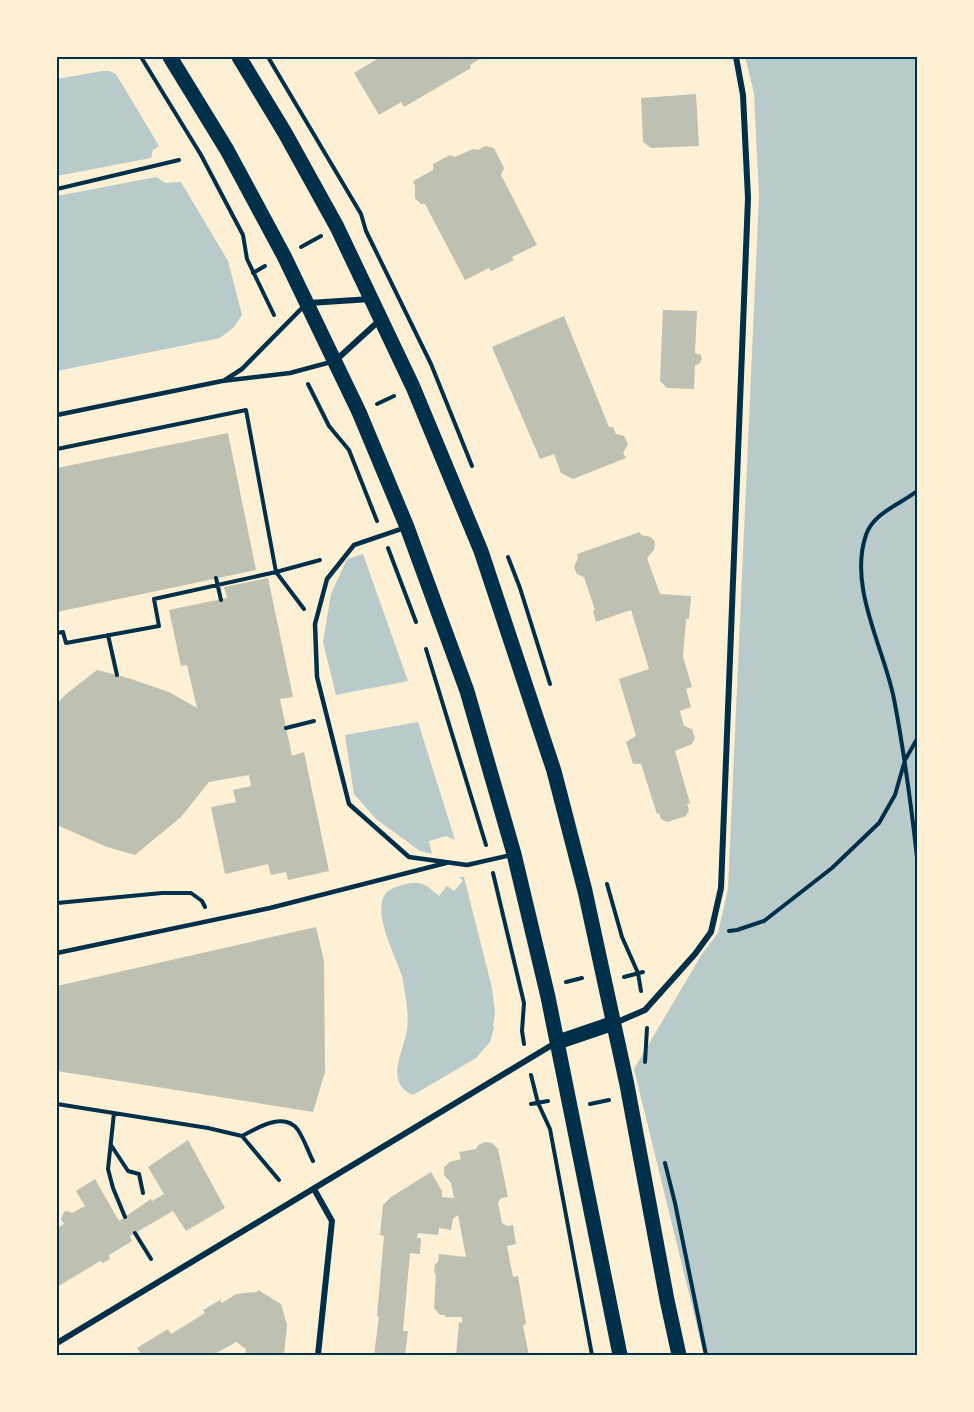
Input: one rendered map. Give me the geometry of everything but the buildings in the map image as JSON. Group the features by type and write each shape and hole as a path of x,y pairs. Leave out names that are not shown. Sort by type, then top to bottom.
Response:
{"main road":[{"path":"170,57 227,150 284,256 359,412 407,527 467,691 514,854 546,987 558,1042 564,1103 620,1355"},
{"path":"239,57 337,227 413,387 481,551 551,760 582,880 600,975 614,1023 629,1096 679,1355"},
{"path":"558,1042 614,1023"}],"street":[{"path":"614,1023 645,1010 711,932 721,888 748,198 743,95 736,57"},
{"path":"307,303 371,299"},
{"path":"335,361 381,319"},
{"path":"57,1343 558,1042"},
{"path":"314,1189 332,1221 318,1355"}],"lane":[{"path":"222,381 242,369 307,303"},
{"path":"57,415 222,381 290,373 335,361"},
{"path":"407,527 354,545 327,579 315,624 316,676 349,804 409,857 467,865 514,854"},
{"path":"57,954 270,908 450,862"}],"path":[{"path":"141,57 201,155 243,235 247,259 281,328"},
{"path":"253,273 361,214 268,57"},
{"path":"57,189 179,160"},
{"path":"329,426 436,377"},
{"path":"57,449 246,410 276,572 315,624"},
{"path":"917,491 880,516 866,533 862,559 864,594 894,696 905,760 917,857"},
{"path":"57,633 63,632 66,643 159,626 154,599 315,562 354,545"},
{"path":"216,578 221,600"},
{"path":"108,635 117,675"},
{"path":"286,728 328,718"},
{"path":"711,932 737,930 764,921 832,868 879,823 896,795 905,760 917,739"},
{"path":"57,903 162,892 191,893 202,900 211,921"},
{"path":"627,966 634,964"},
{"path":"621,977 643,972"},
{"path":"522,994 600,975"},
{"path":"645,1010 647,1021 645,1072"},
{"path":"531,1104 629,1096"},
{"path":"543,1113 564,1103"},
{"path":"57,1104 208,1128 242,1136 279,1180"},
{"path":"917,1108 917,1131"},
{"path":"114,1113 108,1169 125,1217"},
{"path":"242,1136 268,1123 288,1122 298,1129 313,1161"},
{"path":"111,1144 128,1171 139,1174 143,1193"},
{"path":"664,1159 706,1355"},
{"path":"135,1233 151,1259"}],"shaded area":[{"path":"745,57 917,57 917,1355 704,1355 634,1069 702,954 718,933 728,889 759,196 754,93"},
{"path":"102,71 116,74 159,146 153,150 151,158 57,176 57,79"},
{"path":"156,177 165,183 181,182 228,261 242,315 234,327 220,338 57,371 57,196"},
{"path":"363,554 408,681 336,695 323,642 331,594 347,559"},
{"path":"418,722 455,840 446,836 429,841 432,854 420,851 376,819 354,794 345,735"},
{"path":"459,877 464,877 492,988 494,1027 490,1042 476,1058 413,1095 400,1084 398,1077 399,1060 408,1022 406,996 402,976 386,934 381,911 382,901 389,890 414,883 426,885 439,896 447,886 454,891 463,881"}]}
